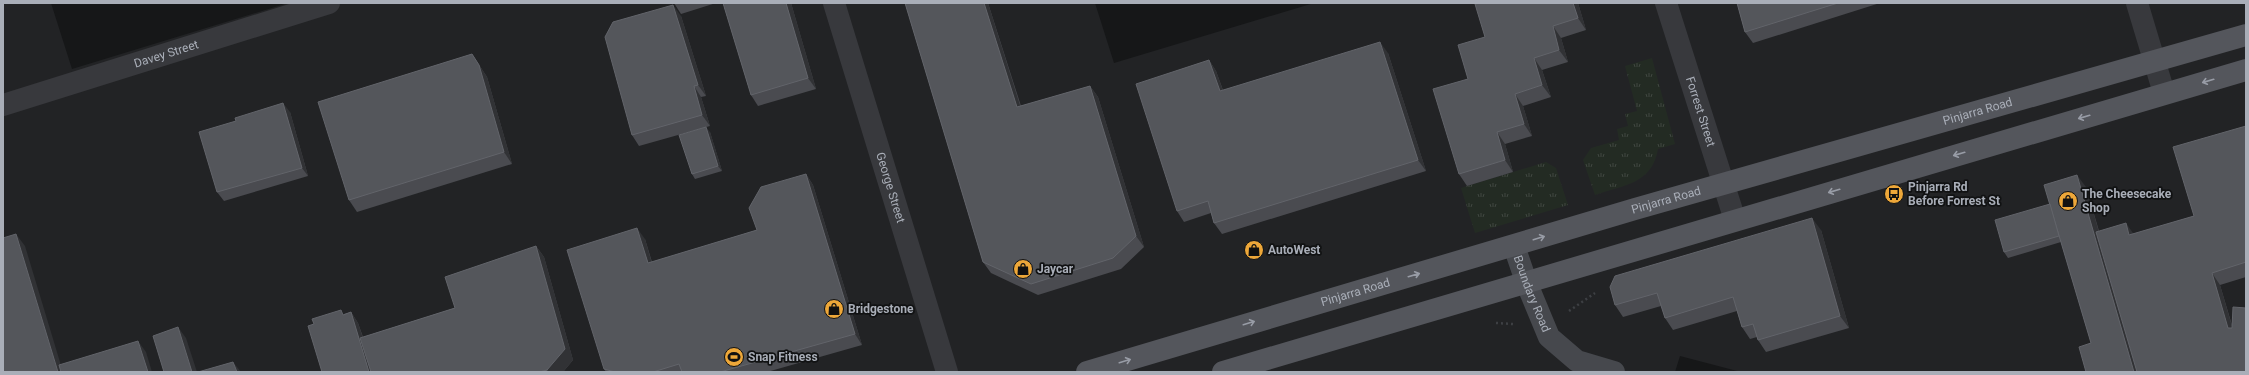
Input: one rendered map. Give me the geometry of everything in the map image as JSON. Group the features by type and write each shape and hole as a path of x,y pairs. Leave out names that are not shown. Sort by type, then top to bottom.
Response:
{"main road":[{"name":"Pinjarra Road","path":"1087,372 1723,184 2246,35"},
{"path":"1223,372 1526,284 1735,220 2246,70"}],"street":[{"name":"Davey Street","path":"3,105 329,3"},
{"name":"George Street","path":"834,3 947,372"},
{"name":"Forrest Street","path":"1666,3 1735,220"},
{"path":"2137,3 2156,61 2164,93"},
{"name":"Boundary Road","path":"1514,246 1526,284 1549,337 1577,361 1614,372"}],"shaded area":[{"path":"3,3 51,3 72,69 288,3 1095,3 1114,63 1314,3 2246,3 2246,372 1741,372 1680,356 1675,372 3,372"}],"green space":[{"path":"1652,58 1675,144 1658,149 1655,161 1650,170 1643,176 1626,185 1595,195 1583,160 1591,148 1619,140 1617,129 1628,126 1625,114 1637,111 1625,66"},
{"path":"1546,162 1556,168 1568,205 1475,233 1461,188"}],"building":[{"path":"723,3 786,3 808,78 751,95"},
{"path":"905,3 984,3 1017,107 1090,86 1136,236 1113,258 1031,284 983,262"},
{"path":"1573,3 1578,18 1553,26 1559,50 1534,58 1542,85 1515,94 1524,124 1497,132 1505,160 1459,174 1433,89 1468,79 1458,45 1485,37 1475,4"},
{"path":"1737,3 1838,3 1745,32"},
{"path":"673,5 698,85 694,86 702,115 632,135 605,37 613,22"},
{"path":"1380,42 1418,160 1214,223 1208,201 1177,211 1136,84 1209,60 1220,91"},
{"path":"472,54 479,65 504,152 349,200 318,102"},
{"path":"283,103 302,168 217,192 199,132 236,121 235,118"},
{"path":"2246,126 2246,262 2212,273 2228,328 2232,328 2233,307 2246,308 2246,372 2137,372 2096,232 2126,223 2129,235 2194,216 2173,147"},
{"path":"706,127 718,166 692,174 679,135"},
{"path":"806,174 855,334 720,372 682,372 679,364 653,372 615,372 604,369 567,250 637,228 648,263 757,230 749,208 761,187"},
{"path":"2077,175 2134,372 2086,372 2079,347 2091,343 2044,185"},
{"path":"2050,204 2059,236 2004,252 1995,220"},
{"path":"1812,218 1840,316 1758,340 1753,324 1742,327 1733,297 1665,318 1657,293 1615,305 1610,287 1615,276"},
{"path":"16,234 58,372 3,372 3,238"},
{"path":"536,246 565,349 547,370 539,372 371,372 360,338 455,308 445,277"},
{"path":"341,310 343,315 351,312 369,372 322,372 308,326 314,324 312,319"},
{"path":"178,327 192,372 164,372 153,336"},
{"path":"138,341 148,372 61,372 59,365"},
{"path":"233,362 237,372 198,372"}],"place":[{"name":"Pinjarra Rd Before Forrest St","path":"1894,194"},
{"name":"The Cheesecake Shop","path":"2068,201"},
{"name":"AutoWest","path":"1254,250"},
{"name":"Jaycar","path":"1023,269"},
{"name":"Bridgestone","path":"834,309"},
{"name":"Snap Fitness","path":"734,357"}]}
